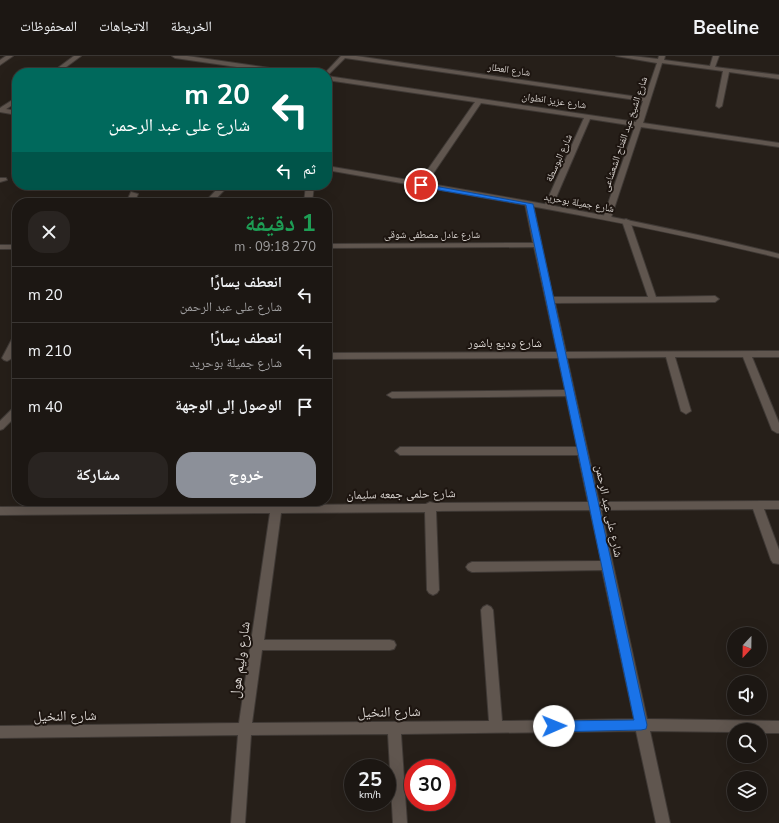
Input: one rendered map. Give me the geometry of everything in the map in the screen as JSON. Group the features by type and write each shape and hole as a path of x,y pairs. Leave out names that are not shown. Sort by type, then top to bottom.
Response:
{"street":[{"path":"0,63 10,56"},
{"path":"61,68 78,56"},
{"path":"175,56 203,58 262,68"},
{"path":"332,69 344,56"},
{"name":"شارع العطار","path":"344,56 647,100"},
{"path":"619,56 661,59 712,68 779,77"},
{"path":"712,68 716,56"},
{"name":"شارع الشيخ عبد الفتاح الشعشاعى","path":"607,218 661,59"},
{"path":"719,106 726,70"},
{"name":"شارع عزيز انطوان","path":"332,79 779,144"},
{"path":"421,185 479,100"},
{"path":"0,110 12,102"},
{"path":"0,110 12,112"},
{"name":"شارع البوسطة","path":"548,207 588,117"},
{"name":"شارع جميلة بوحريد","path":"332,169 626,221 700,236 779,256"},
{"path":"213,198 220,190"},
{"path":"132,198 134,194"},
{"name":"شارع على عبد الرحمن","path":"529,204 663,823"},
{"path":"626,221 652,299"},
{"name":"شارع عادل مصطفى شوقى","path":"332,246 538,245"},
{"path":"0,247 12,247"},
{"path":"550,300 715,299"},
{"path":"3,358 12,344"},
{"path":"670,354 686,411"},
{"path":"746,354 777,430"},
{"name":"شارع وديع باشور","path":"332,356 779,354"},
{"path":"392,395 570,393"},
{"path":"0,427 12,414"},
{"path":"400,451 582,452"},
{"path":"757,505 777,560"},
{"name":"شارع حلمى جمعه سليمان","path":"0,511 277,506 779,505"},
{"name":"شارع وليم هول","path":"238,823 245,730 277,506"},
{"path":"430,506 434,590"},
{"path":"472,567 607,565"},
{"path":"487,610 496,727"},
{"path":"257,645 390,645"},
{"name":"شارع النخيل","path":"0,732 641,725 779,727"},
{"path":"394,728 400,823"}],"route":[{"path":"421,185 529,204 641,725 554,726"}]}
